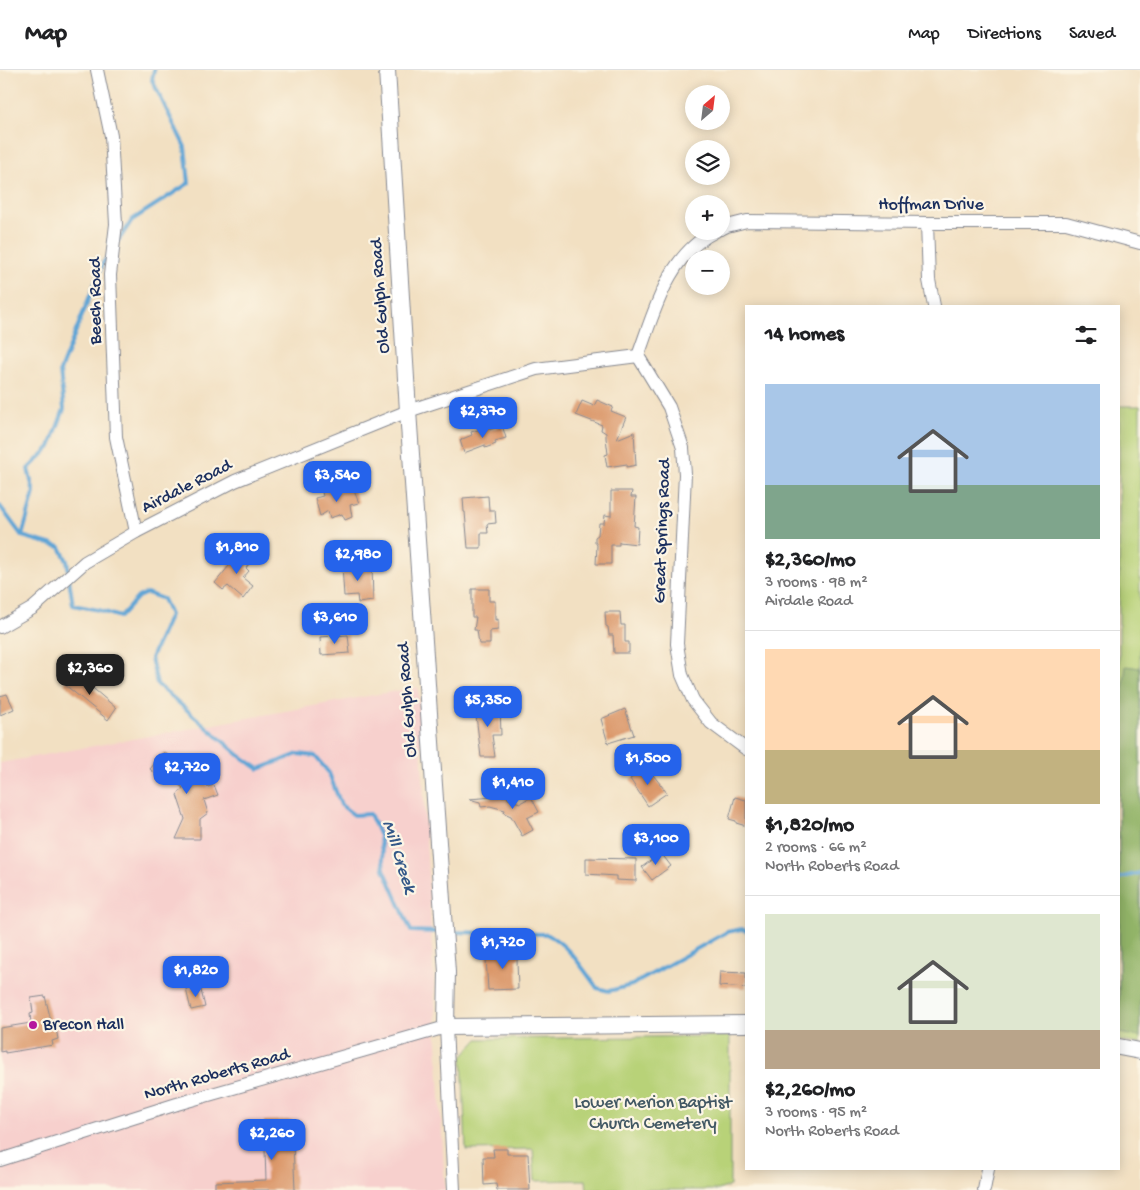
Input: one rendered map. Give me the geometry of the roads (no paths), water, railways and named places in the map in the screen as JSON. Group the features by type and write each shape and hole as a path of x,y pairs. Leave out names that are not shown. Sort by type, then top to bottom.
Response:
{"street":[{"name":"Beech Road","path":"98,70 111,136 116,224 110,275 116,437 136,532"},
{"name":"Old Gulph Road","path":"387,70 408,411 447,972 446,1028"},
{"name":"Hoffman Drive","path":"730,225 747,221 1066,223 1140,243"},
{"path":"926,223 929,280 934,305"},
{"path":"408,411 536,369 638,356 660,294 680,259 701,240"},
{"name":"Great Springs Road","path":"638,356 669,407 683,448 684,474 677,644 682,675 693,700 711,723 745,748"},
{"name":"Airdale Road","path":"0,627 32,608 85,562 136,532 235,482 408,411"},
{"path":"454,1190 446,1028 745,1024"},
{"name":"North Roberts Road","path":"0,1160 168,1107 446,1028"},
{"path":"1120,1047 1140,1051"},
{"path":"984,1190 988,1170"}],"waterway":[{"path":"119,240 132,220 189,183 185,147 152,80 154,70"},
{"path":"22,536 34,493 28,469 50,447 64,409 60,371 103,263 108,256"},
{"name":"Mill Creek","path":"0,506 22,536 60,547 67,561 69,572"},
{"name":"Mill Creek","path":"69,579 73,605 99,610 120,617 138,597 147,593 163,599 170,615 151,658 157,684 240,756 259,769 298,754 315,756 329,773 341,805 354,815 370,814 380,836 384,869 411,931 439,932"},
{"name":"Mill Creek","path":"1120,878 1140,873"},
{"name":"Mill Creek","path":"449,932 546,934 568,950 597,988 609,991 632,985 727,932 742,929 745,930"}],"place":[{"name":"Brecon Hall","path":"33,1025"}],"park label":[{"name":"Lower Merion Baptist Church Cemetery","path":"653,1113"}]}
